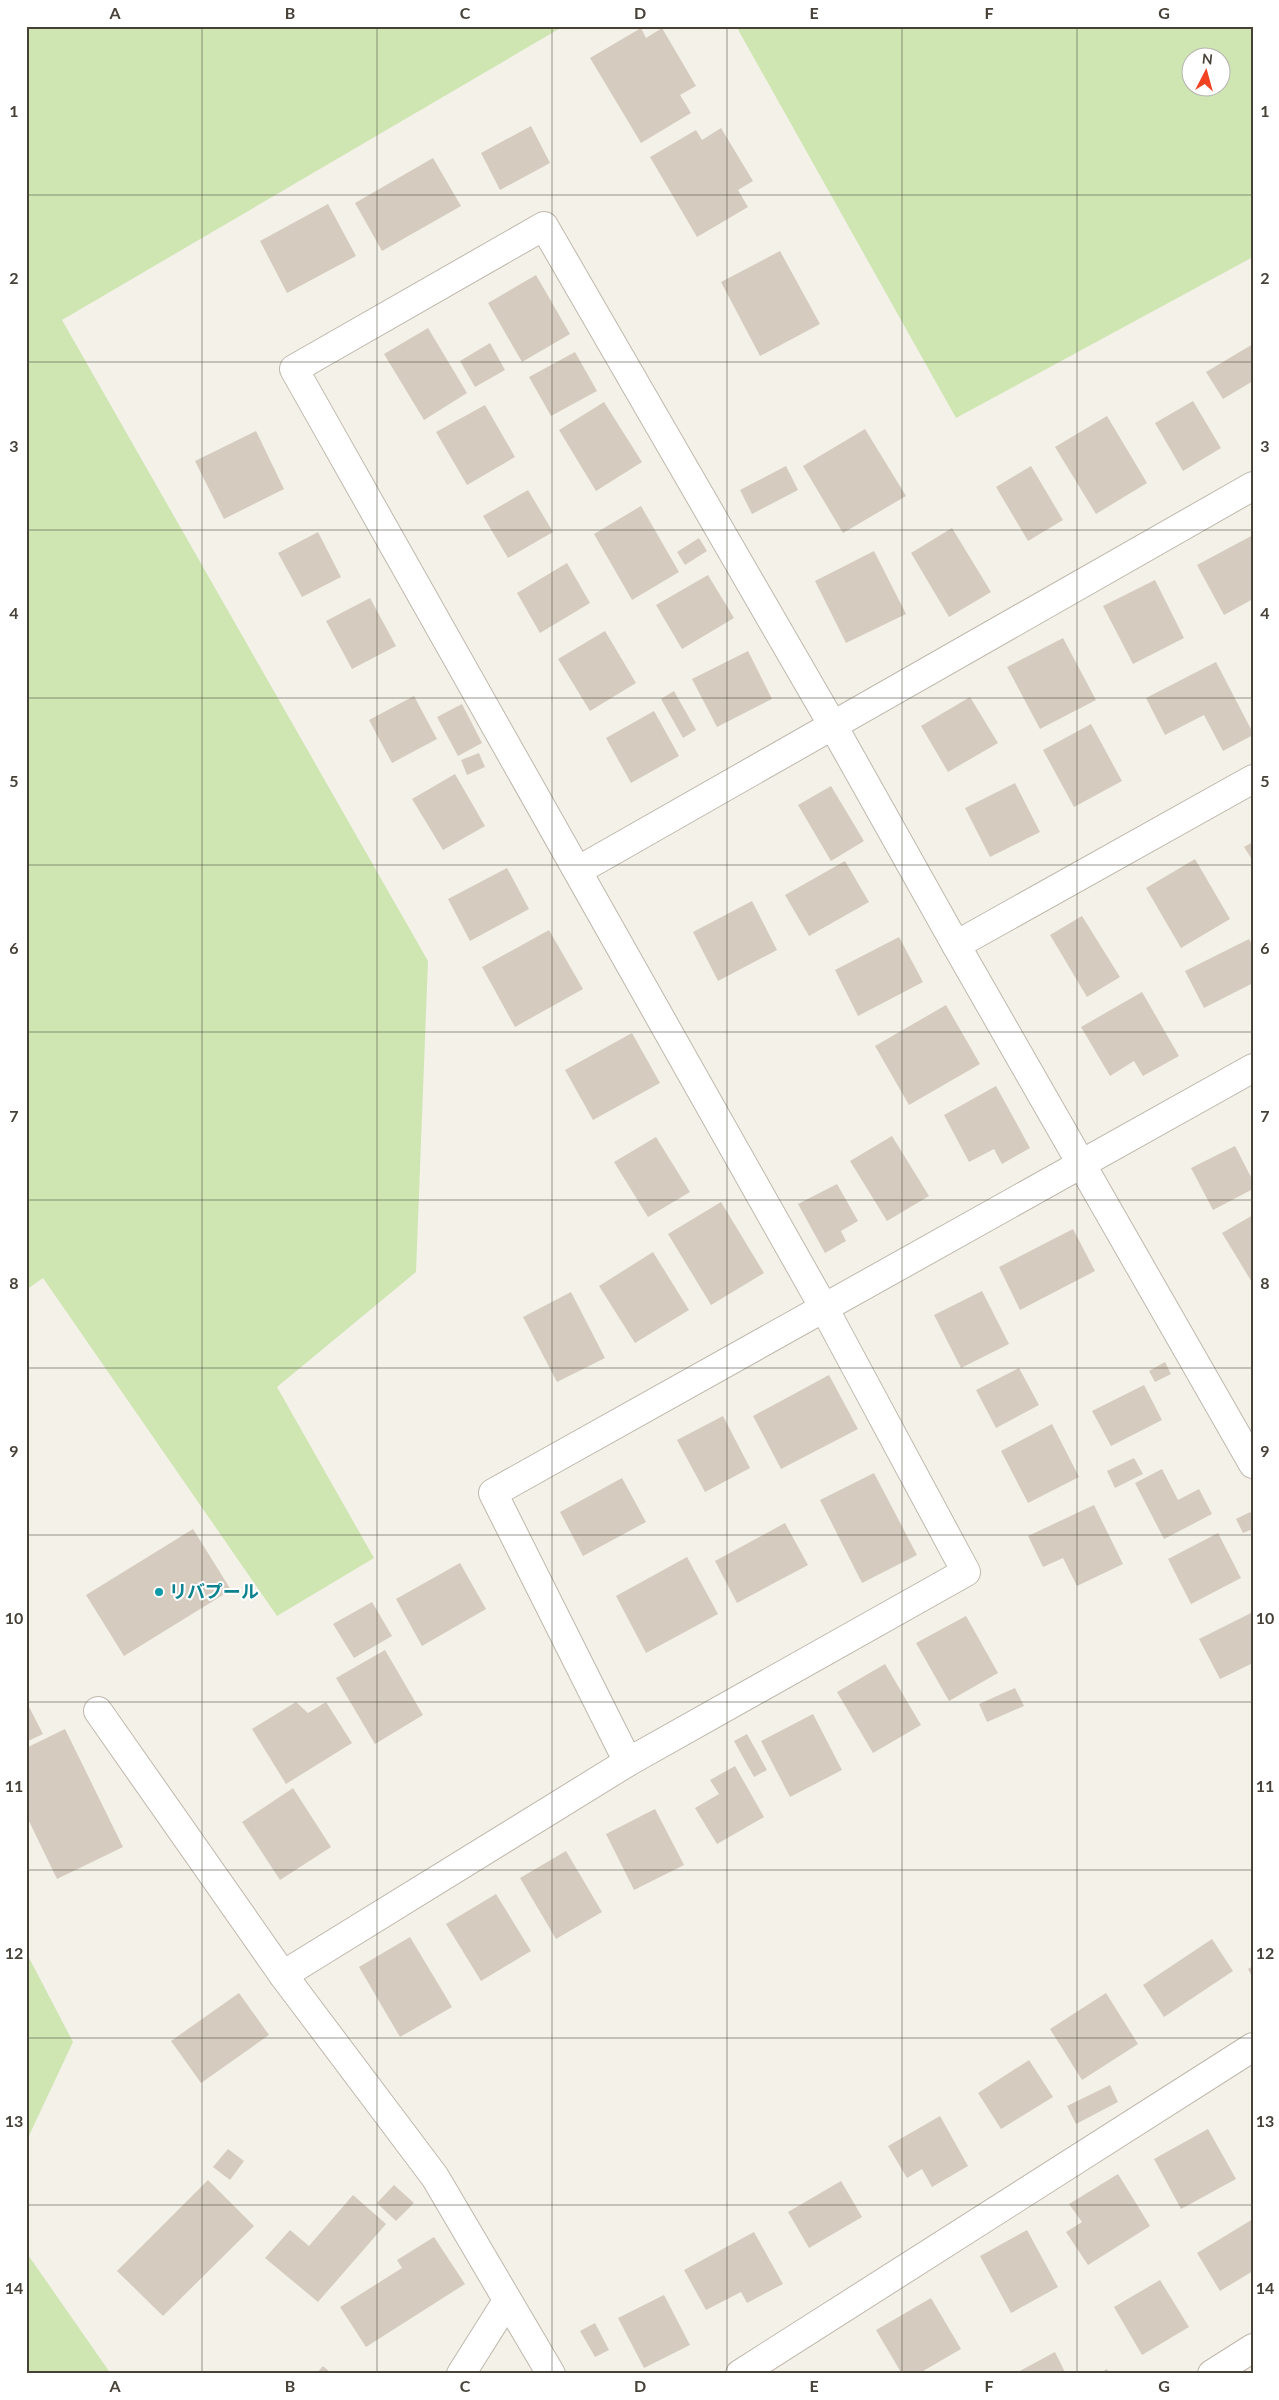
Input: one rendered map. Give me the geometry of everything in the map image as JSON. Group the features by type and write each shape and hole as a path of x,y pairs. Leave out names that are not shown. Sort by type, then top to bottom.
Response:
{"street":[{"path":"284,1975 628,1762 966,1572 824,1308 579,870 294,369 544,226 832,724 956,946 1253,1464"},
{"path":"579,870 832,724 1253,486"},
{"path":"956,946 1253,778"},
{"path":"628,1762 493,1494 1253,1068"},
{"path":"98,1711 284,1975 434,2176 551,2374"},
{"path":"740,2374 1253,2048"},
{"path":"461,2374 507,2301"},
{"path":"1212,2374 1253,2348"}],"green space":[{"path":"26,26 564,26 62,320 428,961 416,1272 277,1387 374,1558 277,1616 43,1278 26,1290"},
{"path":"736,26 1253,26 1253,257 956,418"},
{"path":"26,1952 73,2042 26,2142"},
{"path":"26,2252 111,2374 26,2374"}],"building":[{"path":"641,28 646,38 662,28 696,86 680,95 691,113 641,143 590,58"},
{"path":"531,126 550,163 500,190 481,153"},
{"path":"721,128 753,181 738,190 748,207 697,237 650,157 696,130 702,140"},
{"path":"433,158 461,206 382,251 355,203"},
{"path":"328,204 356,256 287,293 260,241"},
{"path":"780,251 820,324 760,356 721,282"},
{"path":"536,275 570,334 522,362 488,303"},
{"path":"428,328 467,393 424,420 384,354"},
{"path":"490,343 505,370 475,387 460,361"},
{"path":"1253,344 1253,381 1223,399 1206,372"},
{"path":"575,352 597,391 551,416 529,377"},
{"path":"1193,401 1221,448 1183,471 1155,423"},
{"path":"604,402 642,462 596,491 559,430"},
{"path":"485,405 515,457 467,485 436,432"},
{"path":"1107,416 1147,483 1096,514 1055,447"},
{"path":"865,429 906,496 843,533 803,466"},
{"path":"256,431 284,489 224,519 195,461"},
{"path":"786,466 798,490 752,514 740,490"},
{"path":"1031,466 1063,520 1028,541 996,487"},
{"path":"528,490 553,532 508,558 483,516"},
{"path":"641,506 679,572 632,600 594,534"},
{"path":"952,528 991,592 949,617 911,553"},
{"path":"318,532 341,577 302,597 278,553"},
{"path":"1253,535 1253,599 1224,615 1197,565"},
{"path":"699,538 707,551 685,565 677,552"},
{"path":"874,551 906,614 846,643 815,581"},
{"path":"567,563 590,603 540,633 517,593"},
{"path":"708,575 734,618 682,649 656,605"},
{"path":"1155,580 1184,638 1133,664 1103,606"},
{"path":"370,598 396,646 352,669 326,621"},
{"path":"605,631 636,683 590,711 558,659"},
{"path":"1063,638 1096,700 1040,729 1007,667"},
{"path":"748,651 772,699 717,727 692,679"},
{"path":"1216,662 1253,733 1253,735 1223,751 1204,715 1165,735 1146,698"},
{"path":"674,691 696,730 683,738 661,699"},
{"path":"414,696 437,739 392,763 369,720"},
{"path":"970,697 998,743 948,772 921,726"},
{"path":"462,704 482,743 458,756 437,717"},
{"path":"654,711 679,756 631,783 606,738"},
{"path":"1091,724 1122,781 1074,807 1043,750"},
{"path":"479,753 485,767 467,775 461,760"},
{"path":"455,774 485,826 443,850 412,799"},
{"path":"1015,783 1040,832 990,857 965,808"},
{"path":"831,786 864,841 831,861 798,805"},
{"path":"1253,842 1253,861 1244,847"},
{"path":"1195,859 1230,919 1181,948 1146,888"},
{"path":"845,861 869,902 809,936 785,895"},
{"path":"507,868 529,909 470,941 448,899"},
{"path":"752,901 777,950 718,981 693,932"},
{"path":"1082,916 1120,977 1087,997 1050,935"},
{"path":"549,930 583,989 515,1027 482,967"},
{"path":"899,937 923,982 858,1016 835,970"},
{"path":"1249,939 1253,946 1253,983 1204,1008 1185,971"},
{"path":"1142,992 1179,1056 1143,1076 1134,1061 1110,1076 1081,1027"},
{"path":"946,1005 980,1064 909,1105 875,1046"},
{"path":"632,1033 660,1083 593,1120 565,1070"},
{"path":"996,1086 1030,1148 1002,1164 994,1149 969,1162 944,1115"},
{"path":"892,1136 929,1196 887,1221 850,1161"},
{"path":"656,1137 690,1192 648,1217 614,1162"},
{"path":"1235,1146 1253,1181 1253,1189 1213,1210 1191,1168"},
{"path":"837,1184 858,1221 841,1231 846,1241 825,1253 798,1204"},
{"path":"721,1202 764,1273 711,1305 668,1234"},
{"path":"1253,1215 1253,1284 1222,1233"},
{"path":"1073,1229 1095,1271 1020,1310 999,1267"},
{"path":"653,1252 689,1310 635,1343 599,1286"},
{"path":"982,1291 1009,1344 961,1368 934,1315"},
{"path":"571,1292 605,1358 557,1382 523,1317"},
{"path":"1165,1362 1171,1374 1155,1382 1149,1371"},
{"path":"1019,1368 1039,1405 996,1428 976,1390"},
{"path":"829,1375 858,1429 781,1469 753,1416"},
{"path":"1144,1385 1162,1420 1111,1446 1092,1411"},
{"path":"723,1416 750,1468 705,1492 677,1440"},
{"path":"1052,1424 1079,1477 1028,1503 1001,1451"},
{"path":"1134,1458 1143,1474 1115,1488 1107,1471"},
{"path":"1162,1469 1178,1500 1199,1489 1212,1514 1164,1539 1135,1483"},
{"path":"874,1473 917,1555 862,1583 820,1500"},
{"path":"622,1478 646,1522 583,1556 560,1512"},
{"path":"1094,1505 1123,1564 1077,1586 1063,1558 1043,1567 1028,1536"},
{"path":"1250,1512 1253,1517 1253,1529 1243,1533 1236,1519"},
{"path":"785,1523 808,1565 737,1603 715,1561"},
{"name":"リバプール","path":"193,1529 231,1590 124,1656 86,1595"},
{"path":"1218,1533 1241,1578 1191,1604 1168,1559"},
{"path":"687,1557 718,1614 646,1653 616,1596"},
{"path":"460,1563 486,1609 422,1646 396,1599"},
{"path":"372,1602 392,1636 354,1658 333,1624"},
{"path":"1253,1612 1253,1663 1220,1679 1199,1639"},
{"path":"966,1616 998,1673 949,1701 916,1643"},
{"path":"385,1650 423,1715 375,1744 336,1678"},
{"path":"885,1664 921,1725 873,1753 837,1692"},
{"path":"1015,1688 1024,1706 987,1722 979,1704"},
{"path":"26,1701 43,1734 26,1742"},
{"path":"296,1702 308,1713 326,1702 352,1743 286,1784 252,1729"},
{"path":"813,1714 842,1770 790,1797 761,1741"},
{"path":"65,1729 123,1847 57,1879 26,1815 26,1748"},
{"path":"747,1734 767,1770 754,1777 734,1741"},
{"path":"735,1766 764,1817 717,1844 695,1808 719,1794 710,1780"},
{"path":"293,1788 331,1847 280,1880 242,1822"},
{"path":"655,1809 684,1865 634,1890 606,1834"},
{"path":"566,1851 602,1912 556,1939 520,1878"},
{"path":"496,1894 531,1951 481,1981 446,1924"},
{"path":"410,1937 452,2007 400,2037 359,1967"},
{"path":"1212,1939 1233,1971 1164,2017 1143,1985"},
{"path":"1253,1966 1253,1978 1248,1969"},
{"path":"239,1993 269,2035 201,2083 171,2041"},
{"path":"1106,1993 1138,2044 1082,2080 1050,2029"},
{"path":"1029,2060 1053,2097 1001,2129 978,2093"},
{"path":"1110,2085 1118,2102 1076,2124 1067,2106"},
{"path":"940,2116 968,2166 932,2187 922,2169 907,2178 888,2146"},
{"path":"1208,2129 1236,2179 1181,2209 1154,2159"},
{"path":"228,2149 244,2161 230,2180 213,2167"},
{"path":"1118,2174 1150,2226 1088,2265 1066,2232 1082,2222 1069,2204"},
{"path":"208,2180 254,2226 163,2316 117,2271"},
{"path":"841,2181 862,2217 809,2248 788,2212"},
{"path":"394,2185 414,2203 396,2221 377,2203"},
{"path":"353,2195 386,2224 318,2302 265,2258 290,2230 309,2246"},
{"path":"1253,2219 1253,2271 1220,2291 1197,2253"},
{"path":"1027,2230 1058,2287 1011,2313 980,2256"},
{"path":"754,2232 783,2284 747,2303 741,2292 706,2310 684,2270"},
{"path":"434,2237 465,2284 366,2347 340,2307 402,2268 397,2260"},
{"path":"1160,2280 1189,2327 1142,2355 1114,2307"},
{"path":"664,2295 690,2345 644,2368 618,2318"},
{"path":"931,2298 961,2349 918,2374 902,2374 876,2330"},
{"path":"595,2323 609,2350 595,2357 580,2331"},
{"path":"1055,2352 1066,2374 1014,2374"},
{"path":"323,2366 332,2374 316,2374"},
{"path":"1107,2369 1110,2374 1098,2374"}],"place":[{"name":"リバプール","path":"159,1592"}]}
